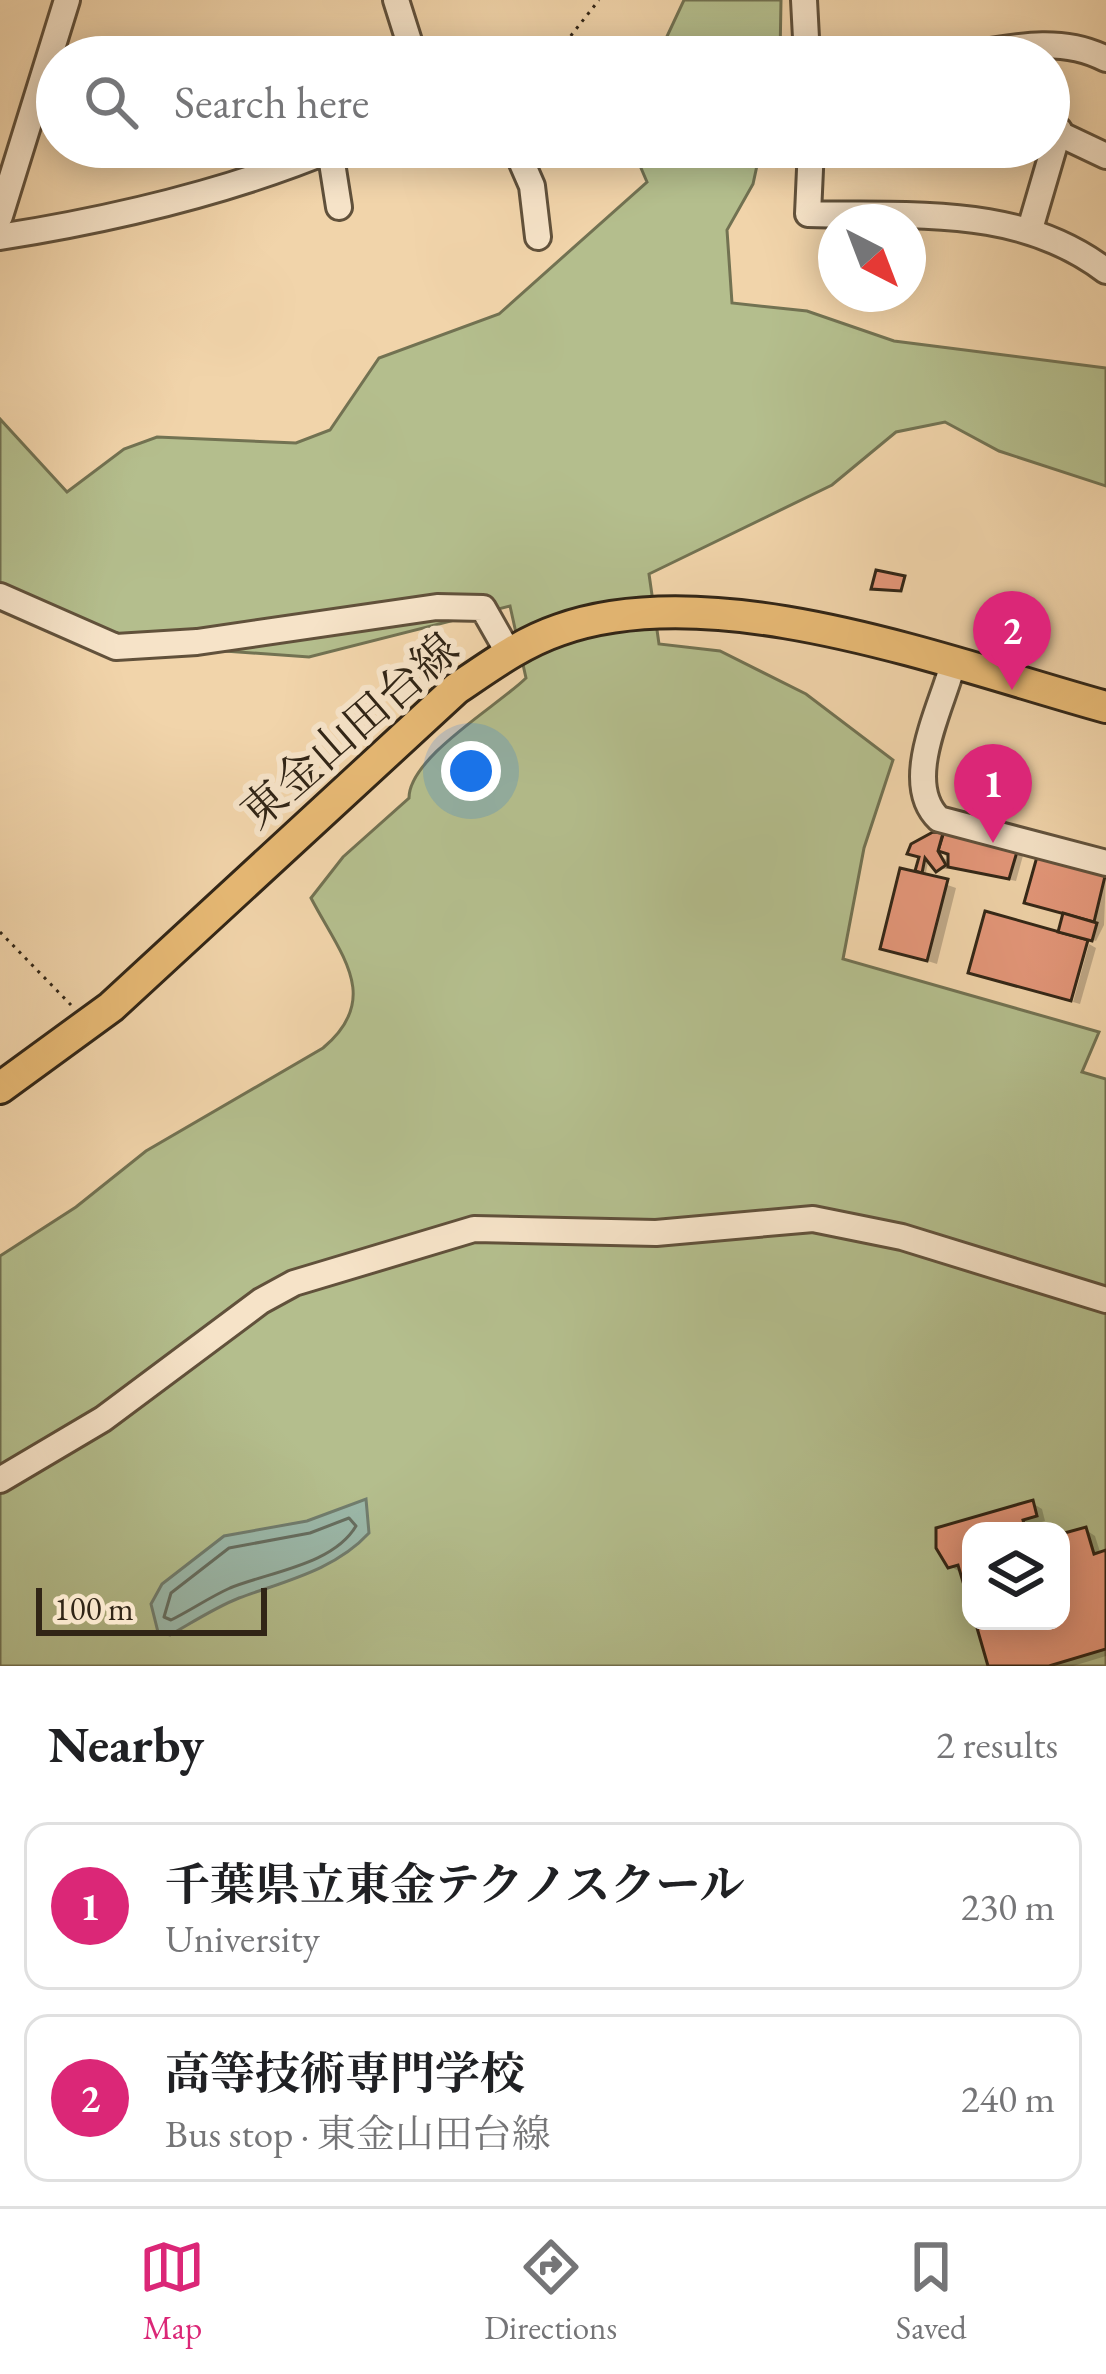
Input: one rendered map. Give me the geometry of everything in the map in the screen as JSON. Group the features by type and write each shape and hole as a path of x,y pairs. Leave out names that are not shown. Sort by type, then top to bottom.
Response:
{"main road":[{"name":"東金山田台線","path":"0,1088 88,1024 403,735 508,652 584,624 705,610 781,622 1106,707"}],"street":[{"path":"57,36 68,0"},
{"path":"396,0 407,36"},
{"path":"803,0 806,36"},
{"path":"1070,46 1103,49"},
{"path":"0,216 36,102"},
{"path":"1070,137 1106,156"},
{"path":"0,237 116,219 151,204 286,168"},
{"path":"336,168 339,207"},
{"path":"524,168 532,186 538,237"},
{"path":"814,168 808,214 987,218 1058,238 1106,271"},
{"path":"1030,229 1045,168"},
{"path":"0,596 116,647 197,641 437,608 483,608 508,652"},
{"path":"953,664 919,785 926,808 939,819 1106,863"},
{"path":"0,1480 103,1419 261,1301 294,1283 474,1229 656,1233 814,1219 902,1238 1106,1300"}],"path":[{"path":"570,36 598,0"},
{"path":"0,932 88,1024"}],"green space":[{"path":"684,0 781,0 780,36 667,36"},
{"path":"641,168 756,168 753,184 727,230 732,303 807,311 894,341 1106,368 1106,486 999,451 945,422 896,432 832,485 649,574 659,644 720,651 806,694 893,760 864,848 843,959 1099,1032 1082,1072 1106,1079 1106,1666 0,1666 0,1256 76,1207 146,1151 323,1048 341,1029 351,1011 350,975 311,898 343,857 409,798 413,782 439,749 526,678 510,606 309,657 97,642 0,594 0,419 67,492 124,449 157,437 296,443 330,430 379,358 499,314 647,182"}],"water":[{"path":"366,1499 369,1533 341,1556 230,1602 170,1635 158,1632 151,1604 162,1584 224,1536 307,1521"}],"building":[{"path":"876,570 905,576 901,591 871,589"},
{"path":"946,825 1019,845 1009,879 948,867 948,854 938,851"},
{"path":"933,832 943,833 938,851 946,865 936,872 925,858 922,873 915,871 919,857 907,854 911,844"},
{"path":"1038,853 1106,872 1094,922 1024,903"},
{"path":"900,868 948,879 927,961 880,949"},
{"path":"985,911 1088,940 1071,1001 968,973"},
{"path":"1063,913 1097,923 1092,941 1058,932"},
{"path":"1033,1500 1037,1516 1024,1522 962,1522 962,1579 958,1565 948,1568 936,1548 936,1528"},
{"path":"1086,1527 1094,1554 1106,1550 1106,1649 1049,1666 988,1666 978,1630 1070,1630 1070,1531"}],"place":[{"name":"高等技術専門学校","path":"1012,690"},
{"name":"千葉県立東金テクノスクール","path":"993,843"}]}
